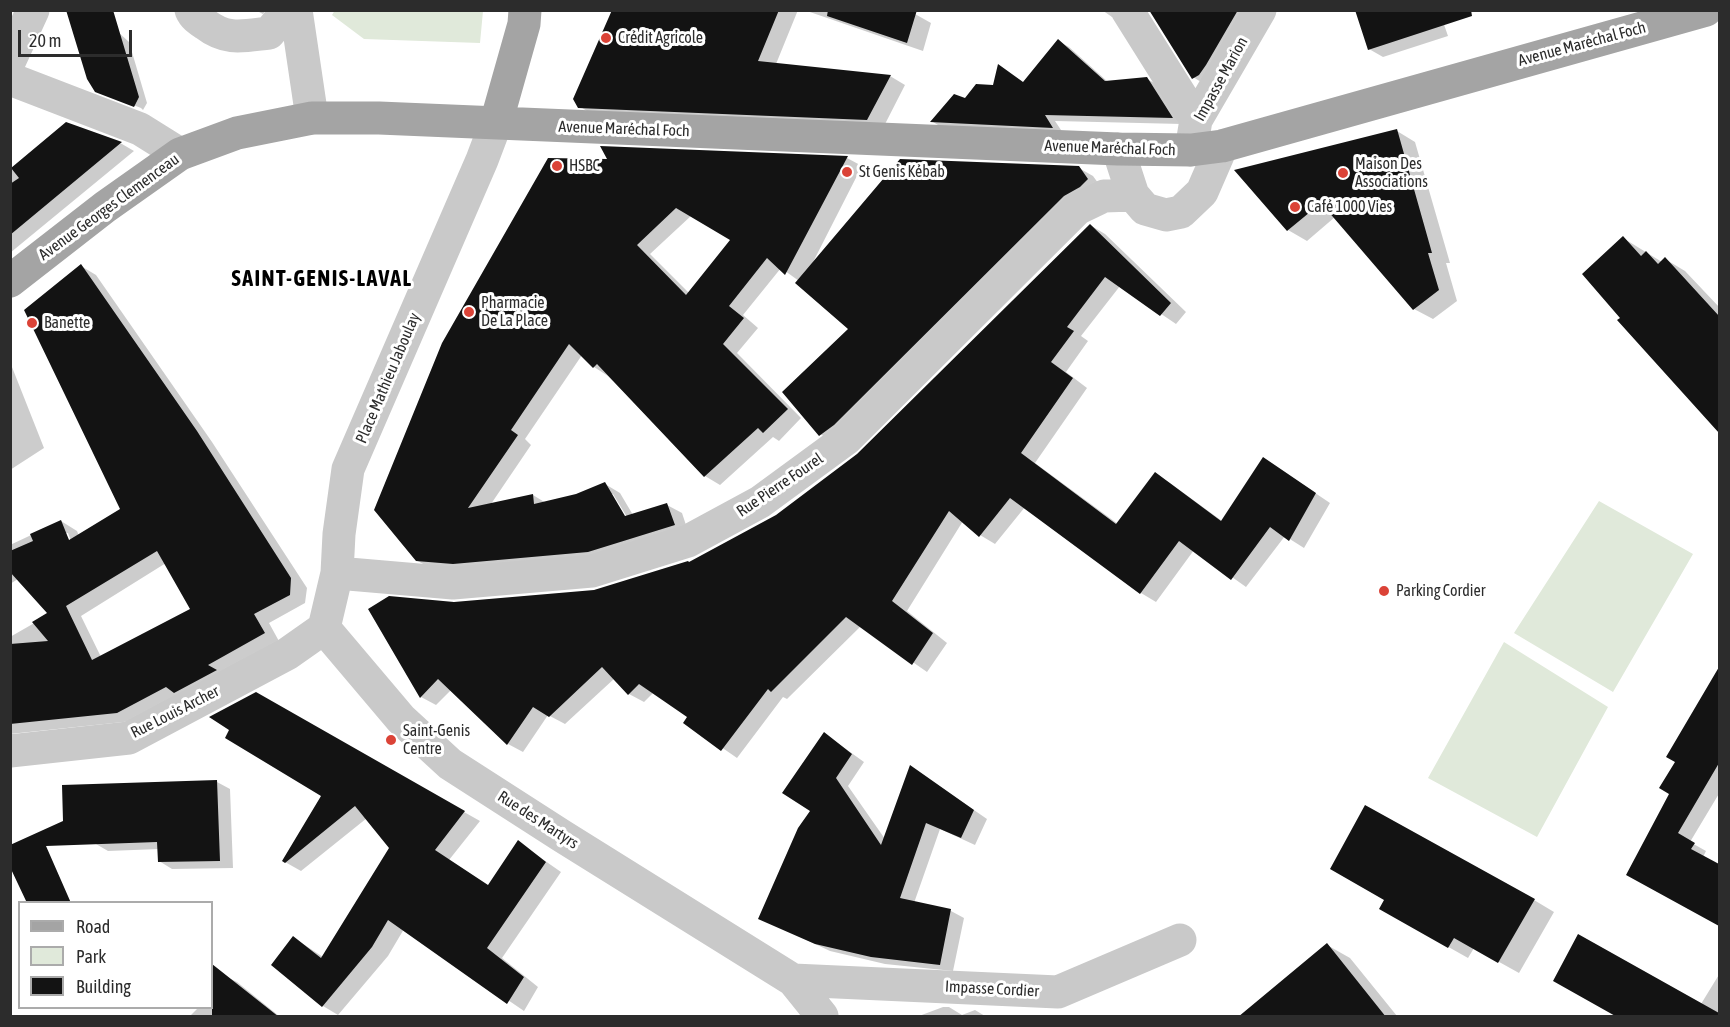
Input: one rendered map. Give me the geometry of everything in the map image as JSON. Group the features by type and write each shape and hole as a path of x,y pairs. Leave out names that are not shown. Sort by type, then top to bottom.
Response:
{"main road":[{"path":"496,123 524,24 525,10"},
{"name":"Avenue Maréchal Foch","path":"496,123 1118,149 1203,139 1706,10"},
{"name":"Avenue Georges Clemenceau","path":"10,281 105,207 180,154 237,133 312,118 380,118 496,123"}],"street":[{"path":"10,60 33,10"},
{"path":"191,10 193,15 210,28 228,37 269,33 288,10"},
{"path":"296,10 312,118"},
{"path":"1118,149 1133,195 1145,209 1166,215 1181,212 1202,192 1203,139 1127,10"},
{"name":"Impasse Marion","path":"1203,139 1260,10"},
{"path":"10,79 140,129 180,154"},
{"name":"Place Mathieu Jaboulay","path":"337,573 339,534 348,469 496,123"},
{"name":"Rue Pierre Fourel","path":"337,573 453,583 592,571 688,541 760,502 846,439 1077,209 1104,196 1133,195"},
{"path":"324,628 337,573"},
{"name":"Rue Louis Archer","path":"10,752 129,738 287,654 324,628"},
{"name":"Rue des Martyrs","path":"324,628 401,719 450,764 793,980 822,1017"},
{"name":"Impasse Cordier","path":"793,980 1058,992 1180,940"}],"green space":[{"path":"335,10 483,11 480,43 364,39 332,15"},
{"path":"1599,501 1693,554 1613,692 1514,633"},
{"path":"1504,642 1608,707 1537,837 1428,778"}],"building":[{"path":"66,10 113,10 139,97 134,107 95,92 87,79"},
{"path":"612,10 779,10 758,61 891,75 867,120 578,108 573,99"},
{"path":"828,10 917,10 907,43 827,16"},
{"path":"1149,10 1238,10 1206,65 1199,75 1192,79"},
{"path":"1355,10 1471,10 1472,16 1368,50"},
{"path":"1058,39 1105,81 1147,77 1173,118 1045,115 1053,128 930,122 954,94 965,98 976,84 993,85 998,64 1023,82"},
{"path":"66,122 122,142 10,235 10,184 19,178 11,168"},
{"path":"1397,129 1432,253 1428,253 1439,290 1413,310 1321,203 1287,231 1234,170"},
{"path":"600,146 848,156 785,275 767,258 729,306 744,318 723,344 788,409 763,433 758,428 704,477 597,364 593,368 569,344 511,430 518,435 468,508 533,494 534,504 576,494 605,482 625,516 667,503 675,525 588,552 453,564 416,561 374,510 442,343 548,158 607,159","holes":["676,208 730,240 686,295 637,245"]},
{"path":"900,159 1079,166 1088,179 1080,187 1064,196 834,425 819,436 782,392 848,329 795,283"},
{"path":"1090,224 1171,303 1160,316 1105,277 1067,327 1074,331 1051,362 1073,378 1021,453 1116,524 1155,472 1221,521 1263,457 1316,493 1289,541 1270,527 1231,580 1179,541 1140,594 1010,498 979,537 949,511 892,601 933,633 912,665 846,617 771,692 768,689 721,751 683,723 687,717 639,684 628,695 602,667 549,717 533,707 507,745 438,679 420,698 368,609 389,596 454,602 594,590 689,562 776,515 857,454"},
{"path":"1623,236 1641,256 1646,251 1658,264 1665,257 1719,316 1719,433 1617,320 1620,318 1582,274"},
{"path":"81,264 197,431 291,578 290,595 254,614 265,633 208,665 217,670 174,693 166,687 117,713 10,724 10,644 48,641 32,622 47,613 10,572 10,551 33,541 30,534 61,520 69,540 120,509 24,310","holes":["157,551 190,609 92,660 66,606"]},
{"path":"1719,667 1719,763 1678,833 1695,843 1691,849 1719,864 1719,926 1626,875 1669,794 1659,788 1675,762 1666,757"},
{"path":"256,692 465,811 435,850 488,885 518,840 546,862 487,948 524,977 507,1004 388,920 372,947 322,1007 271,965 293,936 321,958 389,848 355,806 285,863 282,861 321,796 225,738 229,730 209,717"},
{"path":"824,732 852,754 836,778 881,845 910,765 974,810 961,838 926,823 900,898 951,909 940,965 871,957 815,944 758,919 798,828 810,811 782,793"},
{"path":"217,780 220,861 158,862 157,842 46,846 70,901 26,901 10,867 10,845 63,821 62,785"},
{"path":"1365,805 1535,899 1498,963 1454,938 1448,948 1379,909 1384,900 1330,869"},
{"path":"1578,934 1719,1013 1719,1017 1617,1017 1553,981"},
{"path":"1327,943 1386,1017 1238,1017"},
{"path":"213,965 279,1017 212,1017"}],"place":[{"name":"Crédit Agricole","path":"606,38"},
{"name":"HSBC","path":"557,166"},
{"name":"St Genis Kébab","path":"847,172"},
{"name":"Maison Des Associations","path":"1343,173"},
{"name":"Café 1000 Vies","path":"1295,207"},
{"name":"Pharmacie De La Place","path":"469,312"},
{"name":"Banette","path":"32,323"},
{"name":"Parking Cordier","path":"1384,591"},
{"name":"Saint-Genis Centre","path":"391,740"}],"district":[{"name":"SAINT-GENIS-LAVAL","path":"322,279"}]}
